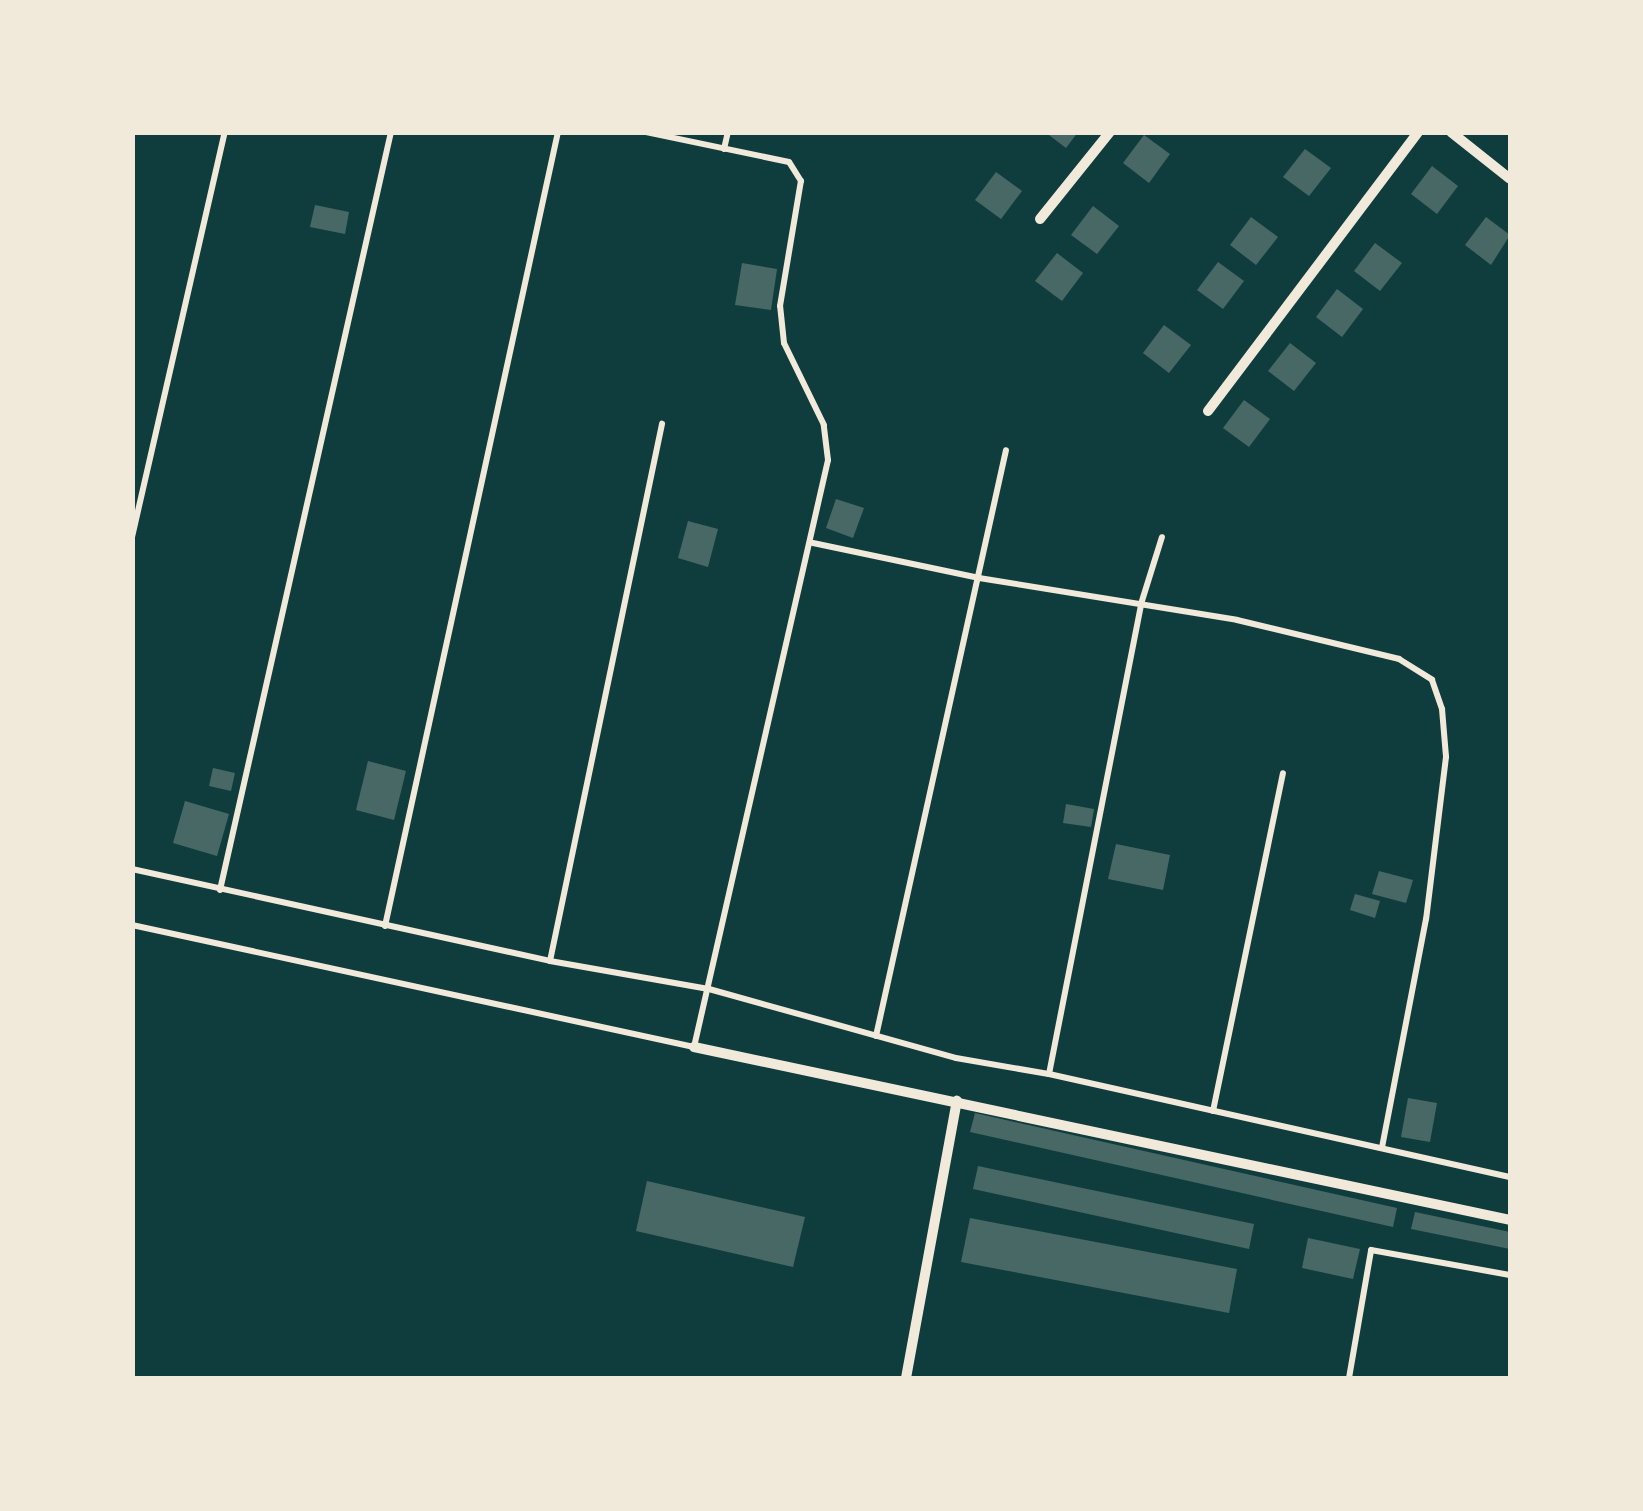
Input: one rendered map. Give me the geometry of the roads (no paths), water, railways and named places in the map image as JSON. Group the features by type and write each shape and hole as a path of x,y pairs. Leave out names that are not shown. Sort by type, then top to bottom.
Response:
{"street":[{"path":"1040,219 1110,132"},
{"path":"1208,411 1418,132"},
{"path":"1450,132 1510,179"},
{"path":"694,1047 1510,1220"},
{"path":"906,1378 956,1101"}],"lane":[{"path":"132,537 225,132"},
{"path":"220,890 391,132"},
{"path":"385,926 558,132"},
{"path":"132,924 694,1047 813,543 828,460 824,425 784,343 780,306 801,181 789,162 646,132"},
{"path":"724,149 728,132"},
{"path":"550,961 662,424"},
{"path":"876,1036 1006,450"},
{"path":"1050,1074 1140,604 1162,537"},
{"path":"813,543 979,578 1237,620 1399,660 1432,680 1442,709 1446,757 1426,919 1382,1148"},
{"path":"1213,1110 1283,773"},
{"path":"132,870 550,961 708,989 956,1058 1050,1074 1510,1176"},
{"path":"1349,1378 1372,1250 1510,1275"}]}
